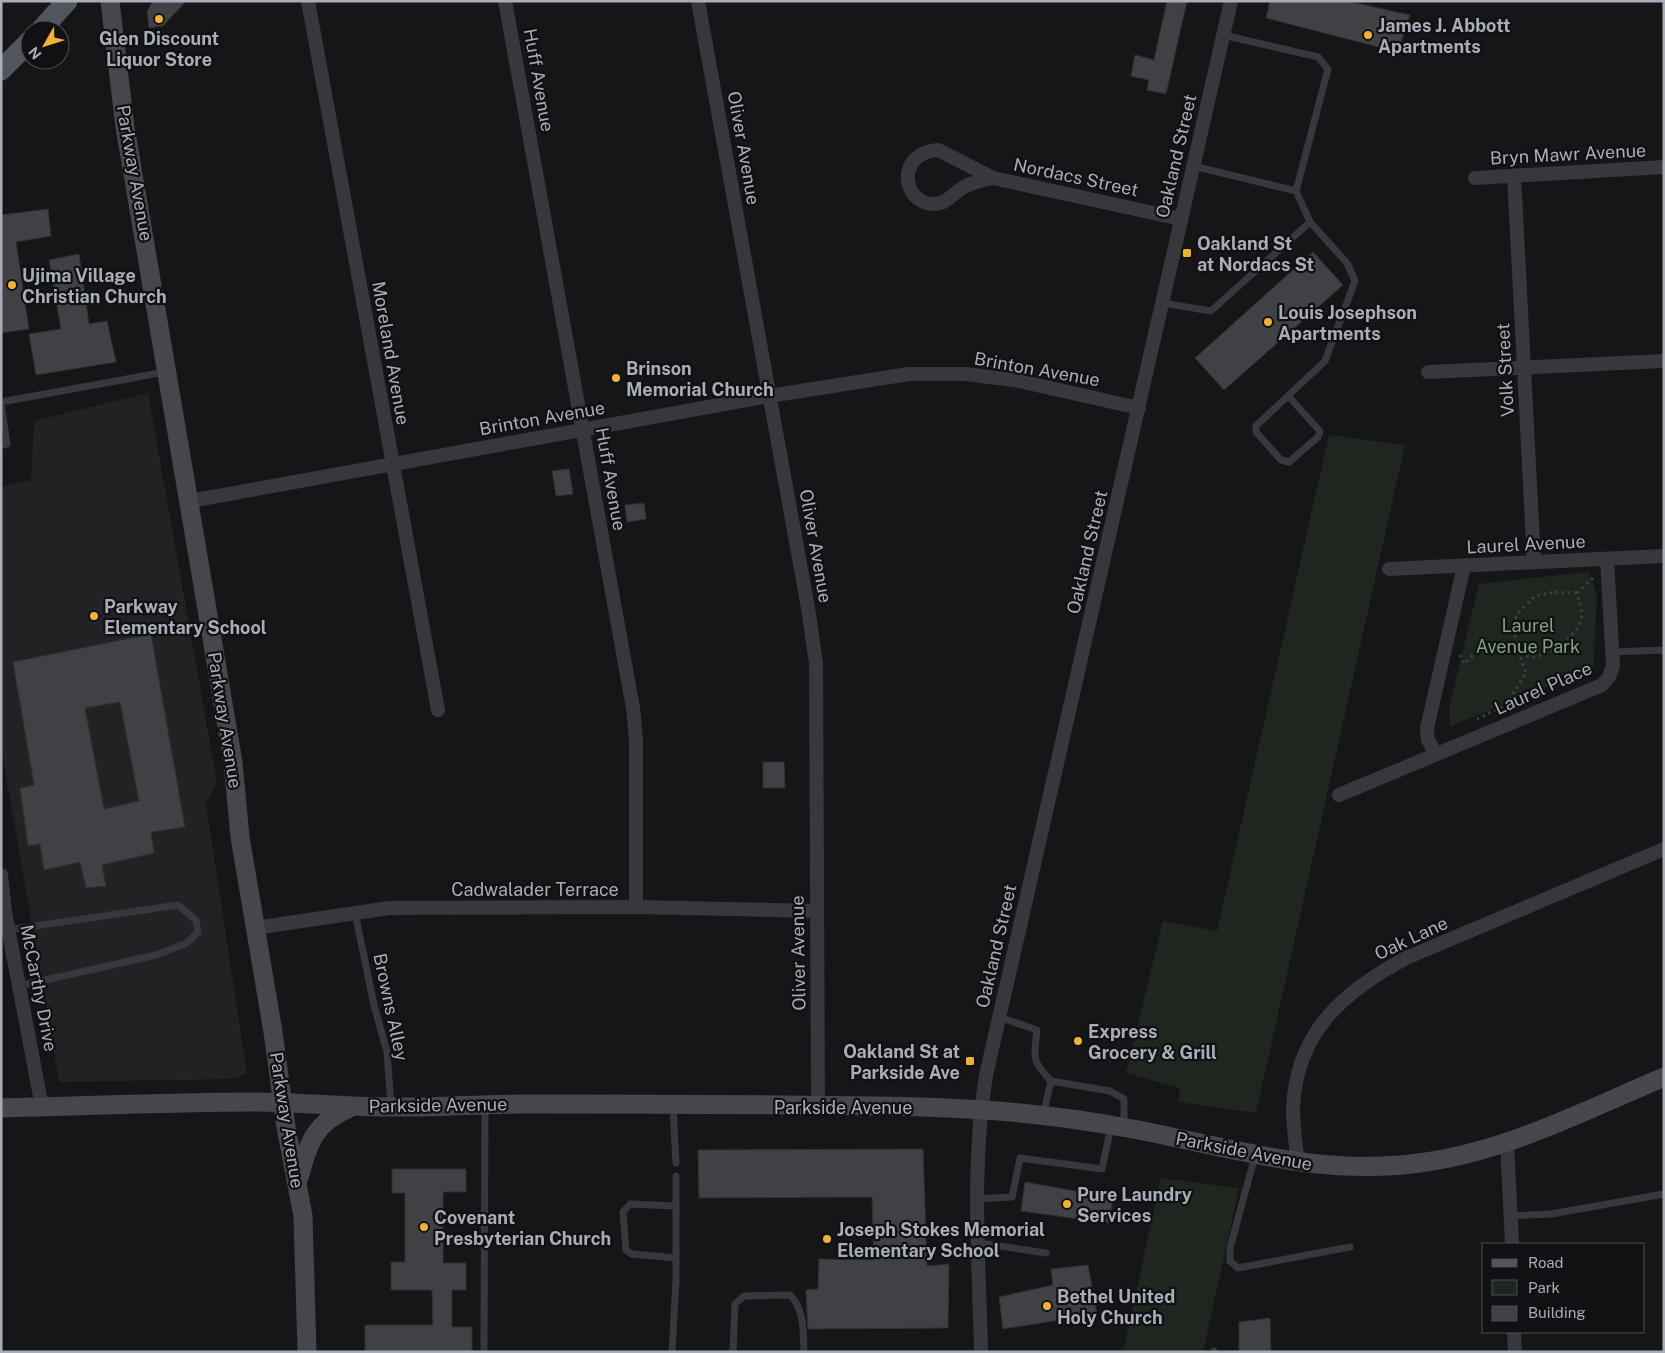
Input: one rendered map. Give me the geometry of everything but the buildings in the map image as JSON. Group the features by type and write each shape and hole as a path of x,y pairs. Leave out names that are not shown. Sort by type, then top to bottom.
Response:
{"main road":[{"path":"49,20 67,1"},
{"name":"Parkway Avenue","path":"110,1 125,127 233,762 240,837 283,1102 298,1182 306,1272 307,1352"},
{"path":"3,64 20,50"},
{"name":"Parkside Avenue","path":"1,1108 283,1102 350,1108 485,1105 818,1105 980,1110 1118,1126 1255,1156 1327,1167 1387,1166 1468,1155 1507,1144 1664,1077"},
{"path":"298,1182 306,1150 312,1137 324,1122 335,1114 350,1108"}],"street":[{"name":"Moreland Avenue","path":"308,1 438,710"},
{"name":"Huff Avenue","path":"505,1 633,708 636,739 636,907"},
{"name":"Oliver Avenue","path":"698,1 808,608 816,663 818,1105"},
{"name":"Oakland Street","path":"981,1352 976,1168 980,1110 1231,1"},
{"name":"Nordacs Street","path":"993,178 972,182 945,202 934,204 923,202 913,193 909,187 908,174 916,156 926,151 938,150 993,178 1020,182 1181,219"},
{"name":"Bryn Mawr Avenue","path":"1475,178 1664,167"},
{"name":"Volk Street","path":"1514,175 1534,562"},
{"path":"1428,372 1664,361"},
{"name":"Brinton Avenue","path":"190,501 769,396 909,374 965,374 1014,380 1139,408"},
{"name":"Laurel Avenue","path":"1389,569 1664,556"},
{"name":"Laurel Place","path":"1339,795 1602,685 1611,672 1612,652 1607,559"},
{"path":"1436,754 1428,740 1427,728 1464,566"},
{"name":"Oak Lane","path":"1298,1163 1293,1111 1299,1070 1309,1043 1320,1024 1349,994 1376,974 1406,958 1664,849"},
{"name":"McCarthy Drive","path":"1,875 5,930 19,986 42,1107"},
{"name":"Cadwalader Terrace","path":"255,928 389,908 636,907 816,911"},
{"path":"1507,1144 1512,1243"},
{"path":"1514,1333 1515,1352"}],"lane":[{"path":"1223,35 1318,57 1328,69 1296,191 1310,222 1347,262 1355,281 1325,361 1256,426 1256,432 1281,460 1289,462 1318,437 1320,431 1288,396"},
{"path":"1193,166 1296,191"},
{"path":"1162,303 1211,310 1310,222"},
{"path":"1,446 7,444 1,402 168,372"},
{"path":"1612,652 1664,650"},
{"path":"5,930 178,905 196,920 198,932 187,944 156,955 19,986"},
{"name":"Browns Alley","path":"355,913 374,1004 387,1052 391,1107"},
{"path":"977,1199 1012,1196 1020,1158 1102,1169 1118,1126 1124,1099 1110,1091 1051,1081 1040,1070 1034,1057 1037,1030 1000,1017"},
{"path":"1043,1116 1051,1081"},
{"path":"484,1352 485,1105"},
{"path":"673,1105 676,1163"},
{"path":"1255,1156 1230,1248 1230,1261 1238,1268 1350,1247"},
{"path":"672,1352 676,1258 676,1176"},
{"path":"1511,1216 1551,1214 1664,1194"},
{"path":"676,1206 630,1204 623,1212 626,1250 632,1254 676,1258"},
{"path":"979,1243 1046,1253"},
{"path":"732,1352 735,1304 744,1296 790,1295 798,1304 802,1318 804,1352"}],"path":[{"path":"1462,645 1459,654 1464,664 1475,653 1504,644 1518,651 1530,658 1544,655 1565,642 1580,623 1582,606 1577,593 1555,592 1535,596 1520,612 1513,624 1518,651 1526,673 1506,705"},
{"path":"1473,721 1506,705 1568,680"}],"shaded area":[{"name":"Parkway Elementary School","path":"148,393 217,782 206,804 247,1074 231,1079 59,1082 1,746 1,487 31,480 34,421"}],"green space":[{"path":"1329,435 1405,445 1256,1113 1178,1102 1180,1088 1126,1073 1163,921 1217,931"},
{"name":"Laurel Avenue Park","path":"1589,572 1597,596 1593,675 1531,692 1450,727 1449,708 1479,584"},
{"path":"1161,1178 1239,1188 1203,1352 1123,1352"}],"place":[{"name":"Glen Discount Liquor Store","path":"159,19"},
{"name":"James J. Abbott Apartments","path":"1368,35"},
{"name":"Oakland St at Nordacs St","path":"1187,253"},
{"name":"Ujima Village Christian Church","path":"12,285"},
{"name":"Louis Josephson Apartments","path":"1268,322"},
{"name":"Brinson Memorial Church","path":"616,378"},
{"name":"Parkway Elementary School","path":"94,616"},
{"name":"Express Grocery & Grill","path":"1078,1041"},
{"name":"Oakland St at Parkside Ave","path":"970,1061"},
{"name":"Pure Laundry Services","path":"1067,1204"},
{"name":"Covenant Presbyterian Church","path":"424,1227"},
{"name":"Joseph Stokes Memorial Elementary School","path":"827,1239"},
{"name":"Bethel United Holy Church","path":"1047,1306"}]}
